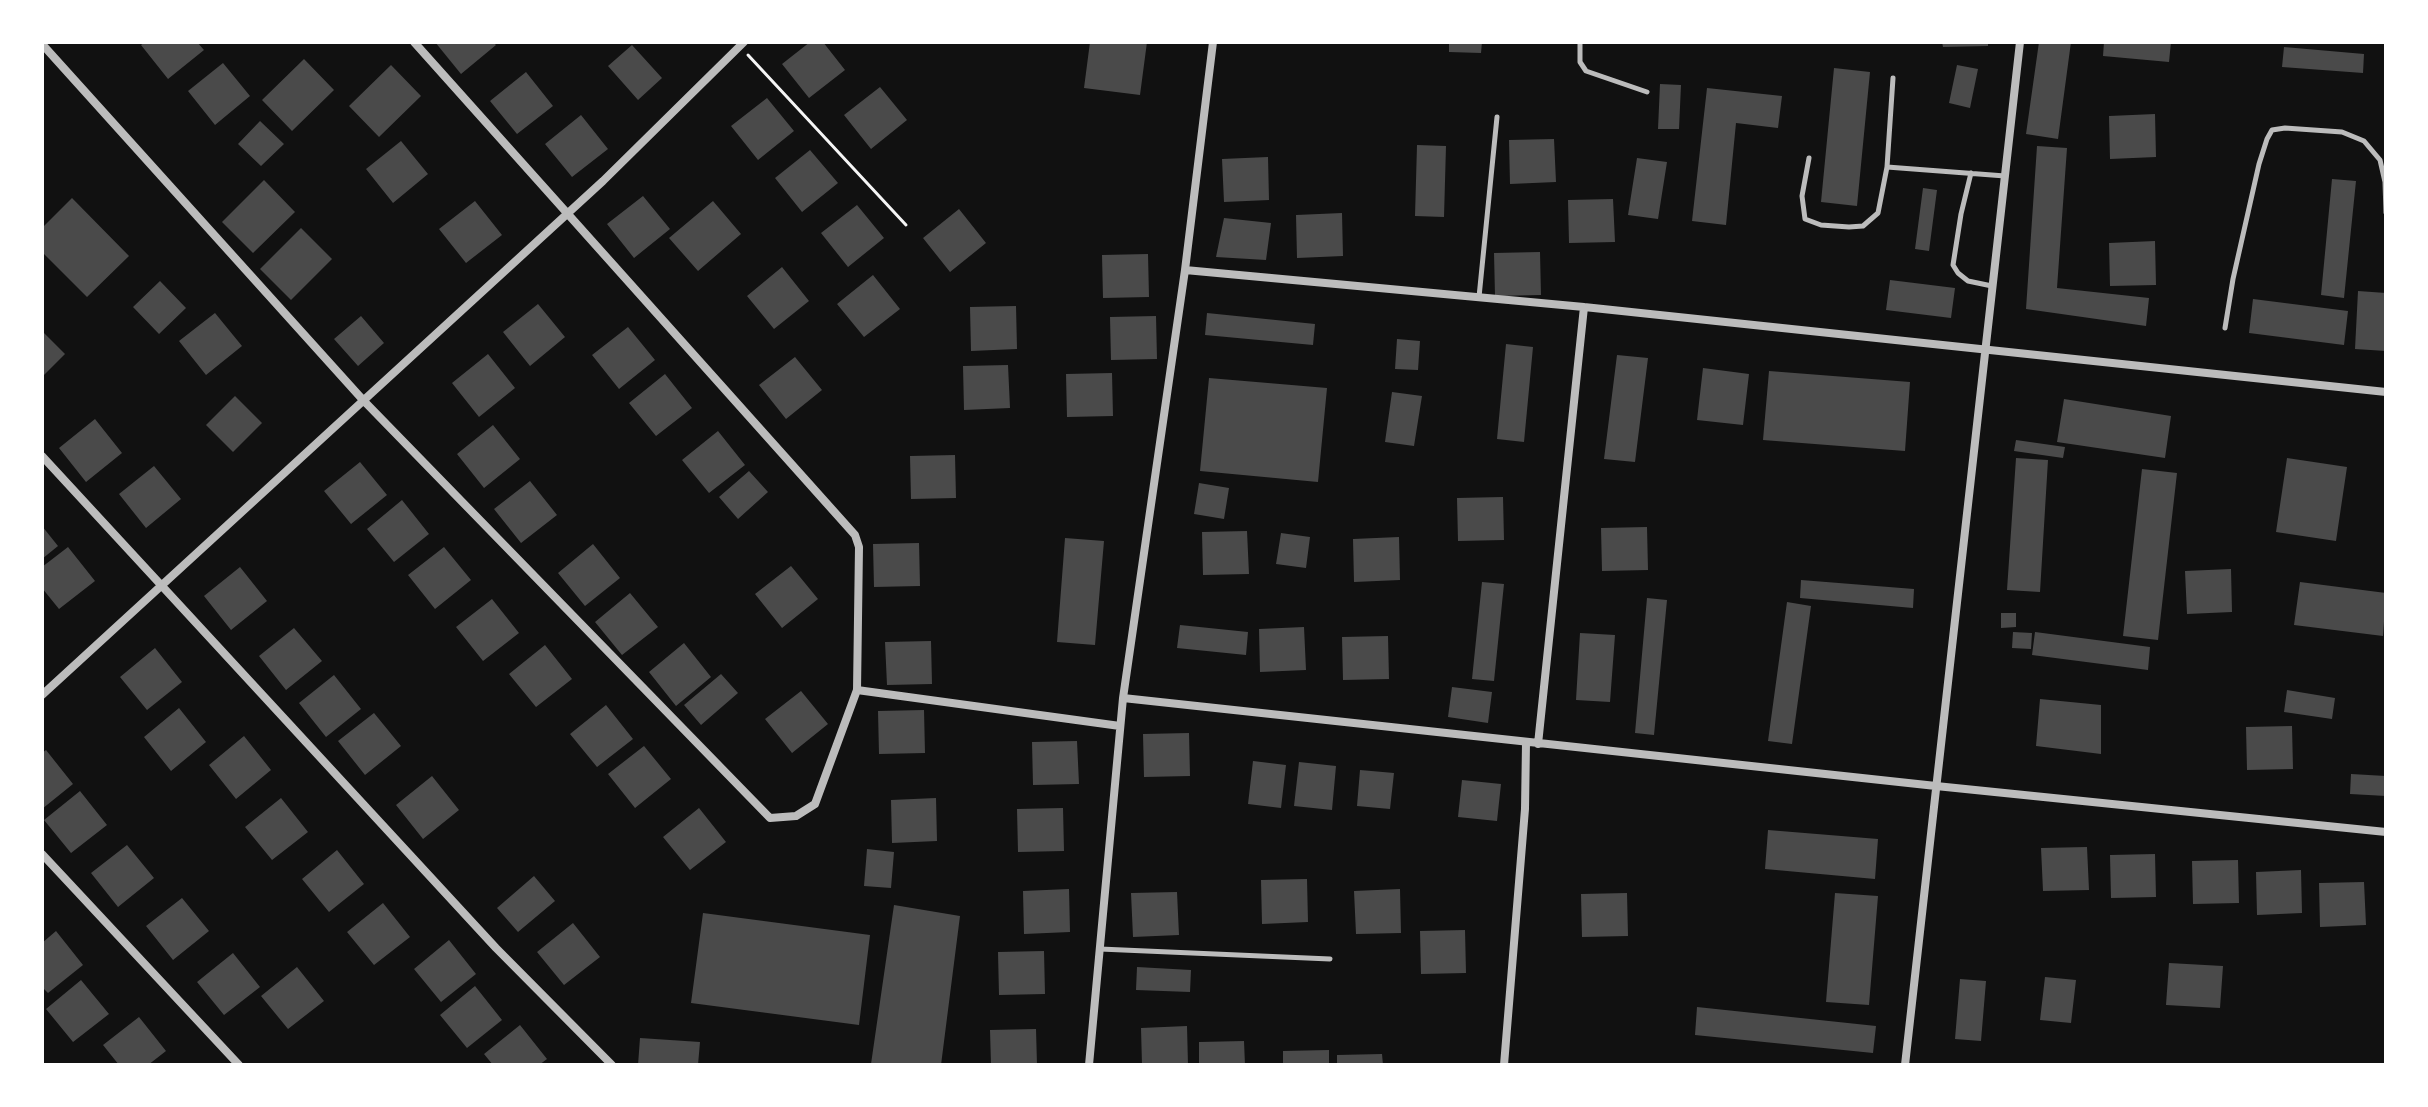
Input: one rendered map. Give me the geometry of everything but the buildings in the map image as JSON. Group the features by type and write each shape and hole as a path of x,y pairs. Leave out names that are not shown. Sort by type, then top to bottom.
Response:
{"street":[{"path":"42,44 363,400 770,818 796,816 815,804 857,690 859,547 855,535 414,42"},
{"path":"1089,1065 1123,698 1185,270 1213,42"},
{"path":"1905,1065 2020,42"},
{"path":"42,695 566,215 742,44"},
{"path":"1185,270 1584,307 2386,392"},
{"path":"1538,744 1584,307"},
{"path":"42,456 496,948 612,1065"},
{"path":"857,690 1120,726"},
{"path":"1123,698 2386,832"},
{"path":"1504,1065 1525,809 1526,743"},
{"path":"42,854 239,1065"}],"lane":[{"path":"1580,42 1580,62 1586,71 1647,92"},
{"path":"1809,158 1802,196 1805,219 1821,225 1863,226 1878,213 1887,167 1893,78"},
{"path":"1479,297 1497,117"},
{"path":"2225,328 2259,164 2272,130 2342,132 2364,141 2380,160 2385,182 2386,213"},
{"path":"1887,167 2005,176"},
{"path":"1971,173 1953,265 1968,281 1992,286"},
{"path":"1099,949 1330,959"}],"path":[{"path":"742,44 906,225"}]}
